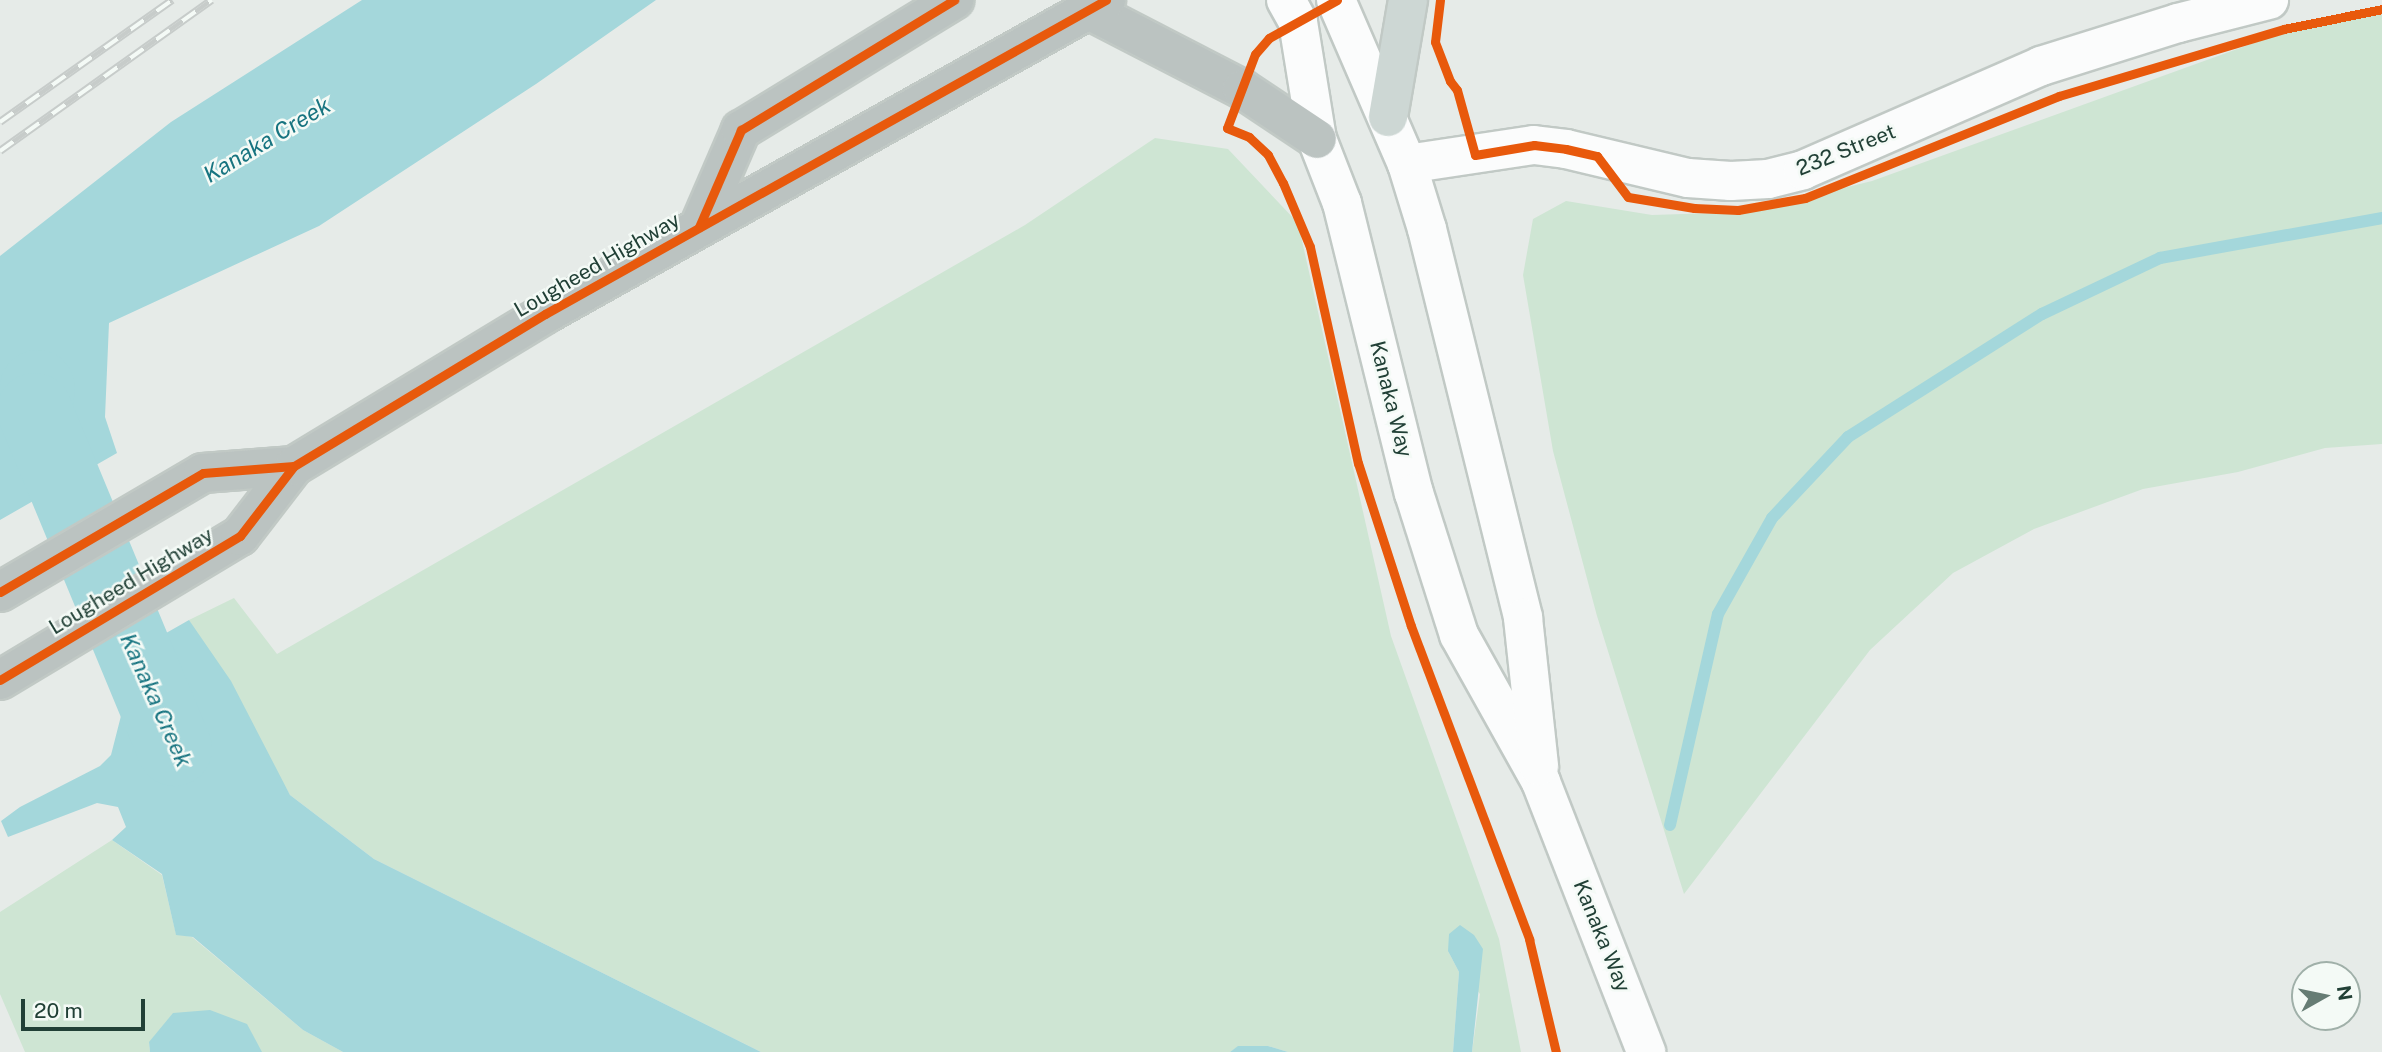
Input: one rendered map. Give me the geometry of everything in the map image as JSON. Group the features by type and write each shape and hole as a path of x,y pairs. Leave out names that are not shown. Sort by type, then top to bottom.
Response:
{"highway":[{"path":"699,227 741,130 954,0"},
{"path":"1096,5 1242,89 1317,139"},
{"name":"Lougheed Highway","path":"11,673 240,536 294,466 545,314 1096,5"},
{"name":"Lougheed Highway","path":"0,592 203,473 294,466"}],"main road":[{"name":"Kanaka Way","path":"1286,0 1298,22 1317,139 1342,203 1414,493 1459,635 1541,782 1646,1052"},
{"name":"Kanaka Way","path":"1336,0 1407,164 1427,229 1523,618 1541,782"},
{"path":"1388,117 1408,0"},
{"name":"232 Street","path":"1407,164 1534,145 1566,149 1688,178 1731,181 1768,179 1803,170 2041,66 2178,23 2269,0"}],"green space":[{"path":"2382,11 2382,444 2325,448 2238,472 2143,489 2034,529 1953,573 1870,650 1684,894 1597,616 1553,451 1523,275 1533,219 1566,201 1652,215 1715,213 1786,202 1872,181 2287,31"},
{"path":"1155,138 1228,149 1298,223 1391,636 1499,939 1521,1052 1472,1052 1480,994 1448,951 1459,972 1453,1052 1288,1052 1268,1046 1239,1046 1230,1052 761,1052 374,859 290,795 189,620 234,598 277,654 1025,225"},
{"path":"112,840 162,875 176,934 192,937 303,1030 343,1052 262,1052 149,1042 150,1052 25,1052 0,994 0,912"}],"water":[{"path":"362,0 656,0 536,84 319,226 109,323 105,417 117,453 0,520 0,256 171,122"},
{"path":"189,620 231,681 290,795 374,859 761,1052 343,1052 303,1030 193,937 176,935 162,874 112,840 126,827 118,807 97,803 8,837 1,821 20,807 100,766 111,755 123,708 103,669"},
{"path":"1460,925 1474,935 1483,949 1472,1052 1453,1052 1459,972 1448,951 1449,934"},
{"path":"210,1010 247,1024 262,1052 150,1052 149,1042 173,1013"},
{"path":"1238,1046 1268,1046 1288,1052 1230,1052"}],"waterway":[{"path":"1670,825 1718,614 1772,518 1848,437 2042,314 2160,258 2382,218"},
{"name":"Kanaka Creek","path":"37,387 34,410 174,748"}],"railway":[{"path":"0,122 172,0"},
{"path":"0,151 212,0"}],"cycle path":[{"path":"699,227 741,130 954,0"},
{"path":"0,680 240,536 294,466 545,314 1106,0"},
{"path":"1337,0 1269,38 1255,54 1227,128 1249,137 1268,155 1310,247 1358,463 1411,626 1529,939 1556,1052"},
{"path":"1440,0 1435,42 1450,81 1457,90 1475,155 1534,145 1566,149 1597,156 1628,197 1694,208 1738,210 1805,198 2059,96 2284,29 2382,9"},
{"path":"0,592 203,473 294,466"}]}
